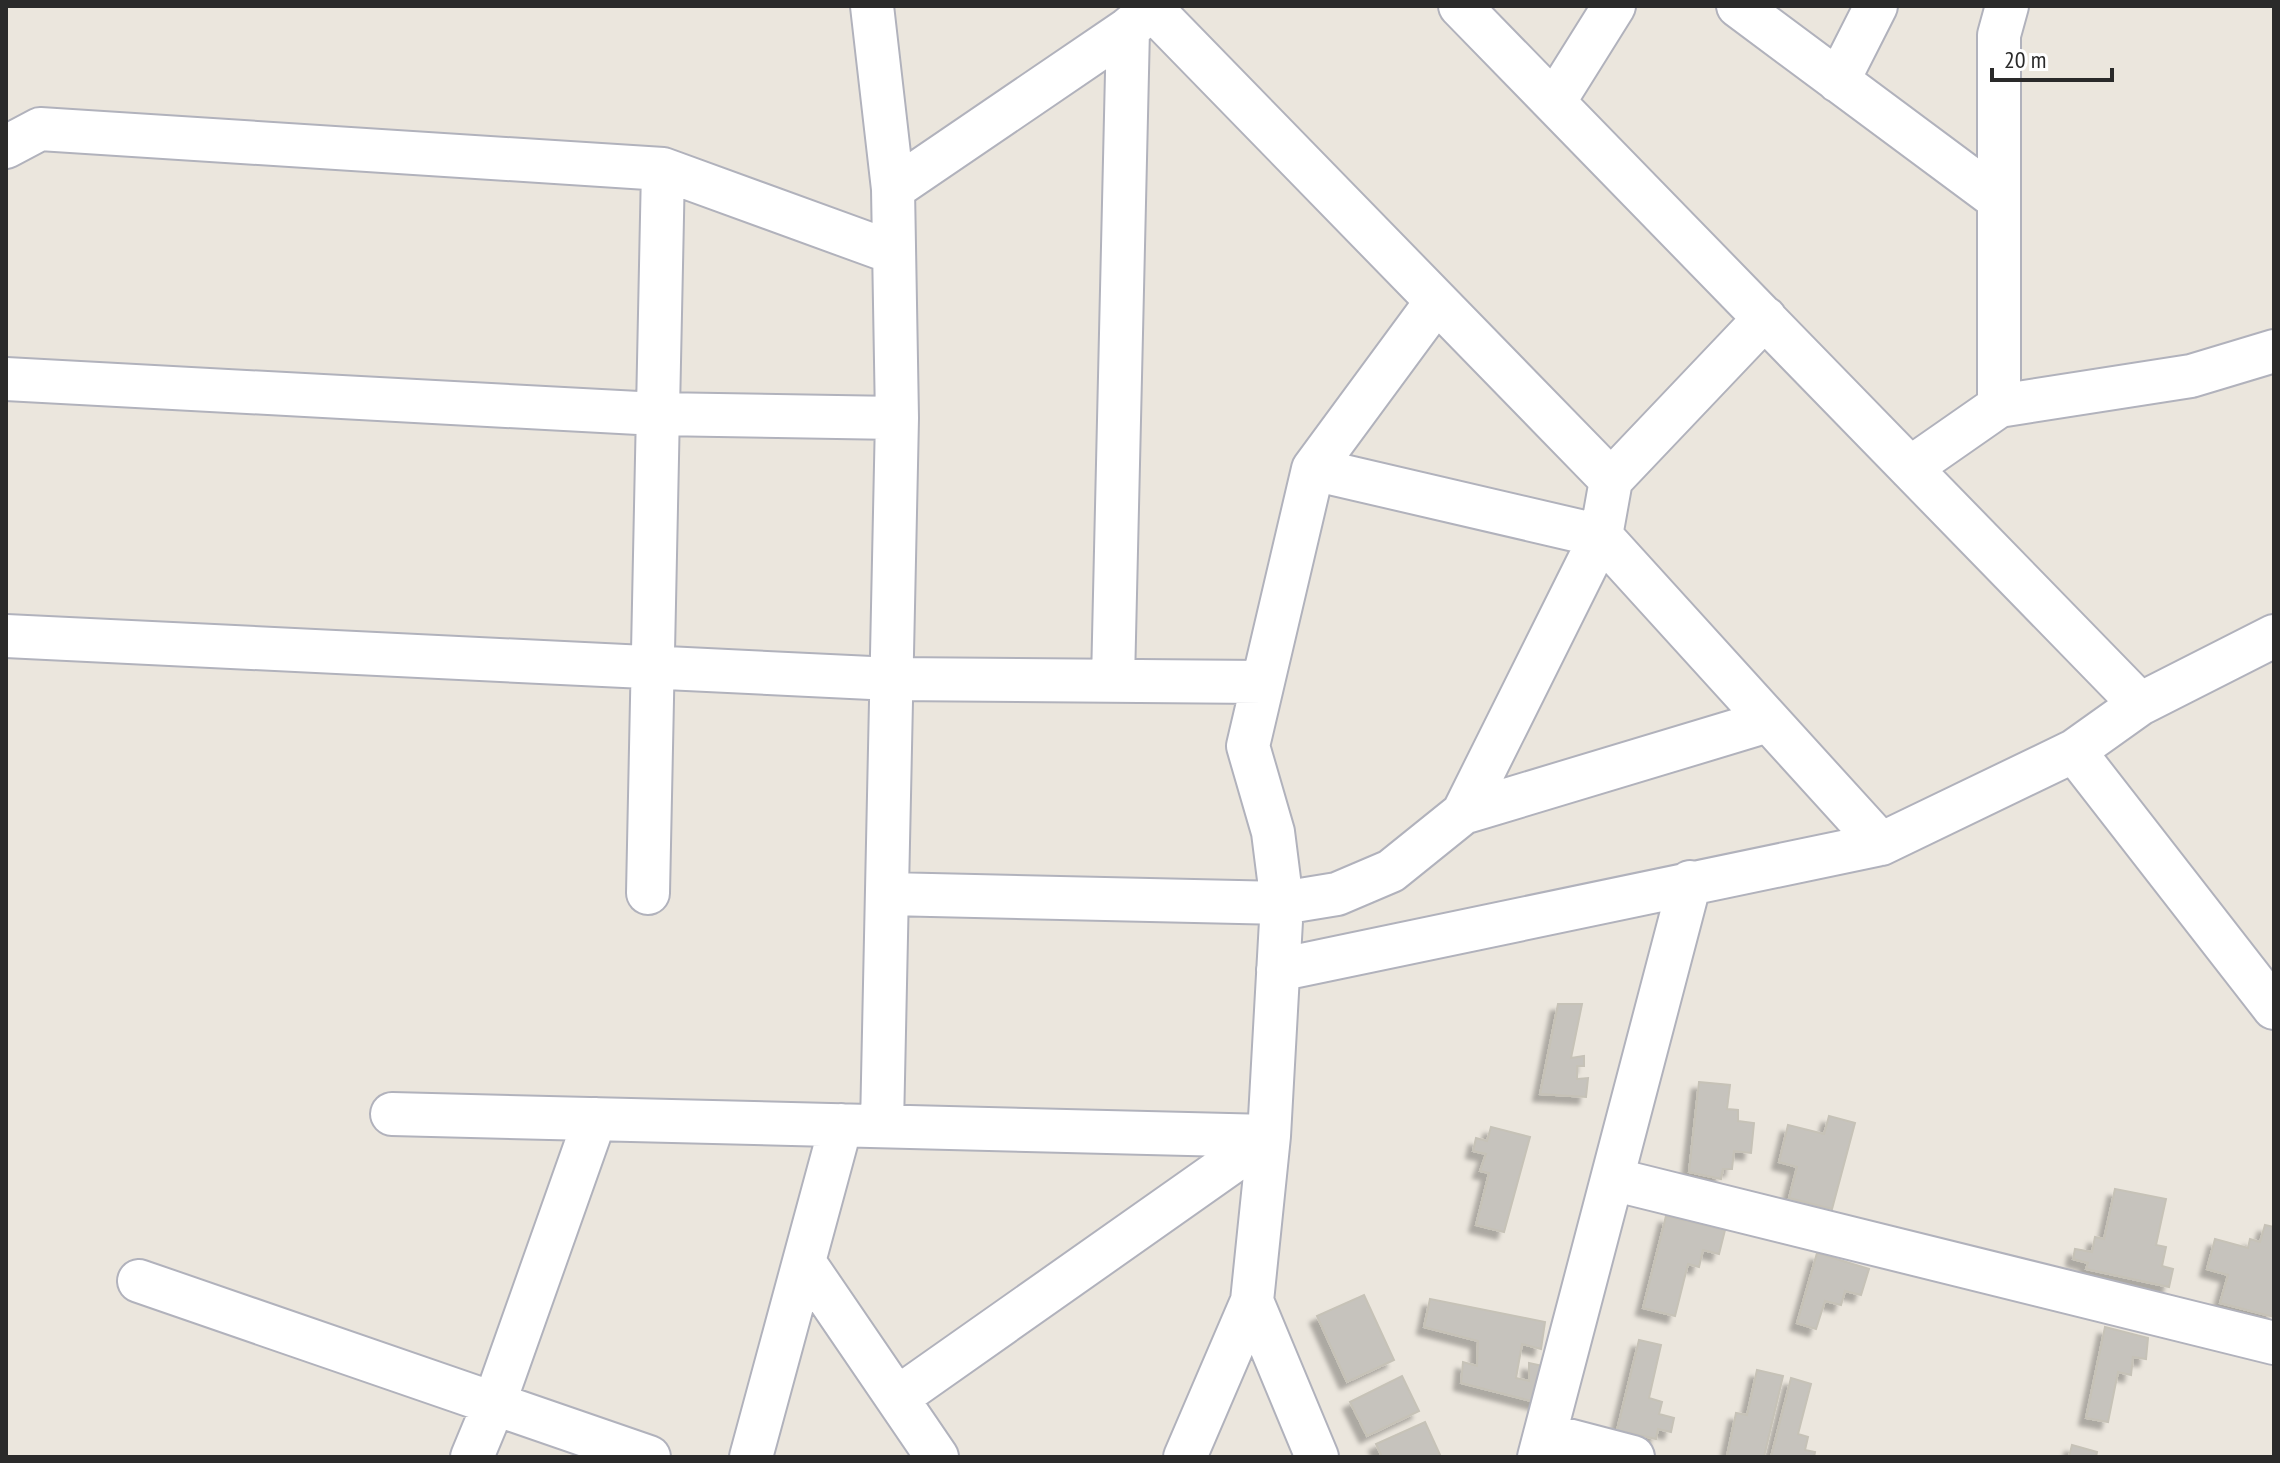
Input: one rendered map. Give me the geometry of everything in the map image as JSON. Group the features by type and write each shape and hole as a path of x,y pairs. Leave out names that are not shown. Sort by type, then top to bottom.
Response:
{"street":[{"path":"872,6 893,189 897,418 882,1126"},
{"path":"1460,6 2140,704"},
{"path":"1554,102 1614,6"},
{"path":"1738,6 1999,200"},
{"path":"1838,81 1876,6"},
{"path":"1999,406 1999,35 2007,6"},
{"path":"893,189 1145,15"},
{"path":"1145,15 1611,480"},
{"path":"1113,681 1145,15"},
{"path":"6,147 40,129 663,169 894,253"},
{"path":"648,893 663,169"},
{"path":"1185,1457 1252,1301 1269,1136 1282,903 1273,832 1248,746 1313,469 1436,302"},
{"path":"1463,813 1601,536 1611,480 1765,318"},
{"path":"1910,468 1999,406 2191,376 2274,351"},
{"path":"6,379 657,414 897,418"},
{"path":"1313,469 1601,536 1881,844"},
{"path":"6,636 892,679 1263,682"},
{"path":"1278,970 1881,844 2074,751 2140,704 2274,636"},
{"path":"888,894 1282,903 1337,894 1391,871 1463,813 1768,721"},
{"path":"2074,751 2274,1008"},
{"path":"1633,1457 1542,1446 1690,882"},
{"path":"392,1114 1269,1136"},
{"path":"472,1457 494,1404 595,1119"},
{"path":"751,1457 841,1125"},
{"path":"897,1398 1269,1136"},
{"path":"1612,1179 2274,1343"},
{"path":"804,1262 937,1457"},
{"path":"139,1281 649,1457"},
{"path":"1252,1301 1317,1457"}],"building":[{"path":"1558,1004 1582,1004 1571,1058 1584,1056 1584,1066 1577,1066 1577,1079 1588,1078 1586,1097 1540,1094"},
{"path":"1699,1082 1730,1085 1727,1109 1738,1110 1738,1121 1754,1123 1751,1153 1734,1151 1732,1169 1723,1169 1721,1179 1689,1172"},
{"path":"1829,1116 1855,1123 1832,1209 1789,1198 1797,1167 1779,1162 1788,1125 1824,1134"},
{"path":"1491,1127 1530,1137 1504,1232 1476,1225 1489,1173 1480,1171 1486,1154 1473,1151 1476,1138 1487,1141"},
{"path":"2115,1189 2166,1199 2156,1245 2166,1247 2162,1266 2173,1269 2169,1287 2086,1269 2088,1263 2073,1259 2075,1249 2092,1252 2095,1237 2104,1239"},
{"path":"1666,1216 1725,1230 1719,1254 1703,1250 1699,1267 1688,1264 1675,1316 1643,1308"},
{"path":"2265,1225 2274,1227 2274,1317 2220,1303 2228,1275 2207,1269 2215,1239 2248,1248 2250,1239 2260,1242"},
{"path":"1817,1253 1869,1269 1861,1295 1845,1291 1841,1305 1825,1301 1816,1329 1797,1323"},
{"path":"1364,1295 1394,1360 1347,1382 1317,1316"},
{"path":"1430,1299 1545,1322 1541,1349 1522,1344 1516,1378 1529,1381 1529,1363 1543,1366 1539,1403 1461,1383 1463,1362 1477,1366 1478,1341 1424,1327"},
{"path":"2105,1327 2148,1338 2146,1359 2133,1357 2131,1375 2118,1372 2108,1422 2086,1418"},
{"path":"1639,1340 1661,1345 1649,1398 1662,1402 1659,1414 1674,1418 1671,1432 1658,1429 1656,1439 1617,1430"},
{"path":"1757,1370 1783,1376 1764,1457 1727,1456 1736,1413 1747,1415"},
{"path":"1402,1376 1419,1411 1367,1436 1350,1402"},
{"path":"1791,1378 1811,1384 1798,1434 1808,1437 1805,1450 1815,1452 1814,1457 1771,1457"},
{"path":"1425,1422 1441,1457 1382,1457 1376,1444"},
{"path":"2072,1445 2097,1452 2096,1457 2069,1457"}]}
